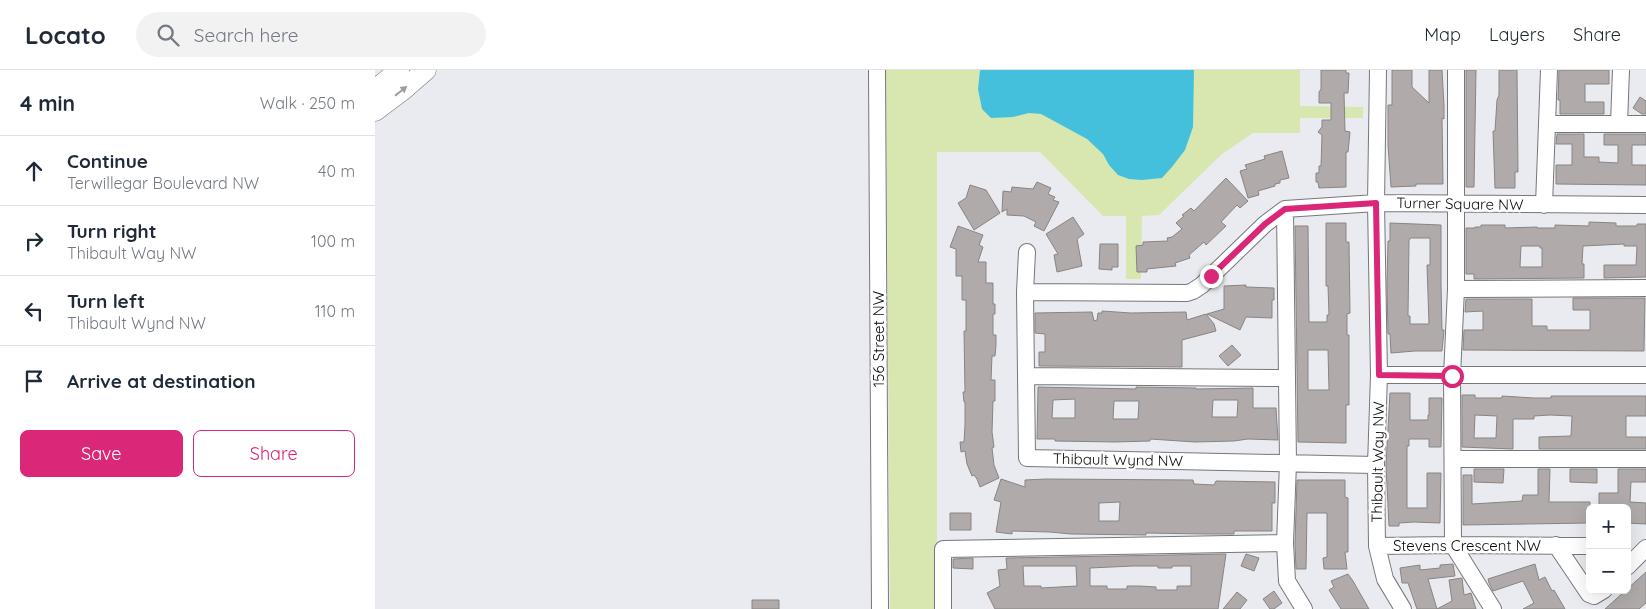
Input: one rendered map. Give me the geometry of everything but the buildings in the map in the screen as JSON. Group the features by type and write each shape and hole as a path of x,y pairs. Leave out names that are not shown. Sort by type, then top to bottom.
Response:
{"main road":[{"path":"375,90 399,70"},
{"path":"375,111 426,70"}],"street":[{"name":"156 Street NW","path":"877,70 879,609"},
{"name":"Thibault Way NW","path":"1378,70 1376,203 1379,375 1376,466 1377,546 1385,579 1403,609"},
{"path":"1456,70 1456,289 1452,376 1453,545 1493,609"},
{"name":"Turner Square NW","path":"1544,205 1549,70"},
{"path":"1619,124 1621,70"},
{"path":"1547,124 1646,124"},
{"name":"Turner Square NW","path":"1376,203 1455,202 1544,205 1646,205"},
{"path":"1025,292 1187,293 1202,285 1265,224 1285,209 1376,203"},
{"path":"1285,209 1288,463 1285,543 1287,581 1304,609"},
{"name":"Thibault Wynd NW","path":"1027,252 1025,292 1027,458 1376,466"},
{"path":"1456,289 1646,288"},
{"path":"1379,375 1646,375"},
{"path":"1026,376 1286,378"},
{"path":"1453,459 1646,459"},
{"path":"943,609 943,549 1285,543"},
{"name":"Stevens Crescent NW","path":"1556,545 1586,590"},
{"name":"Stevens Crescent NW","path":"1377,546 1586,546"},
{"path":"1631,547 1646,548"},
{"path":"1631,563 1646,548"}],"green space":[{"path":"886,70 1300,70 1300,106 1363,107 1363,118 1300,118 1300,133 1253,133 1221,155 1159,215 1142,216 1141,279 1126,279 1126,216 1103,216 1040,152 937,152 937,609 890,609"}],"water":[{"path":"980,70 1194,70 1193,127 1185,150 1162,178 1129,179 1118,175 1109,165 1103,154 1087,139 1041,114 1029,113 1013,117 991,118 982,109 978,89"}],"route":[{"path":"1211,276 1265,224 1285,209 1376,203 1379,375 1452,376"}]}
